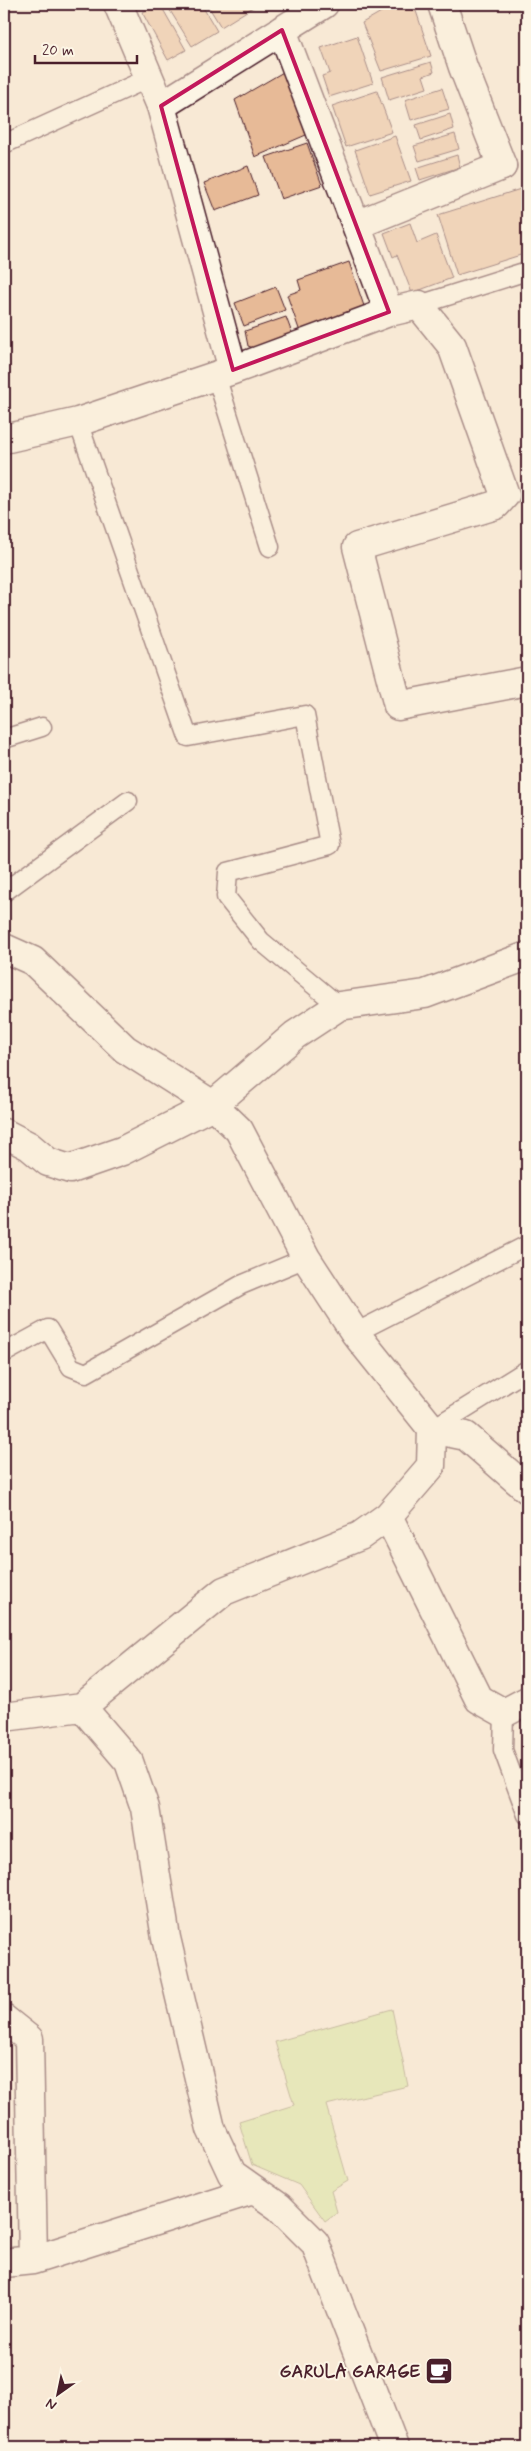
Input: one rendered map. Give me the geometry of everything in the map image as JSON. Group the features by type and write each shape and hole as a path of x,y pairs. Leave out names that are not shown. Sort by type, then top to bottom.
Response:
{"street":[{"path":"118,4 161,106 224,373"},
{"path":"161,106 324,4"},
{"path":"356,224 502,166 463,67 442,4"},
{"path":"282,30 389,312"},
{"path":"4,440 78,422 224,373 389,312 419,305 452,346 505,495 496,505 357,547 398,706 527,681"},
{"path":"4,948 33,961 125,1049 213,1106 239,1130 306,1258 355,1333 432,1429 466,1436 527,1489"},
{"path":"4,1133 29,1146 48,1162 70,1168 122,1151 213,1106 295,1036 339,1006 425,994 527,956"},
{"path":"4,1718 82,1707 224,1591 360,1536 388,1516 431,1466 432,1429"},
{"path":"388,1516 479,1699 516,1707"},
{"path":"82,1707 129,1762 145,1808 166,1938 210,2129 232,2174 279,2207 315,2243 394,2447"},
{"path":"4,2019 29,2039 33,2260"},
{"path":"4,2263 33,2260 253,2190"}],"lane":[{"path":"4,144 149,78"},
{"path":"419,305 527,270"},
{"path":"224,373 270,547"},
{"path":"78,422 188,737 305,715 330,845 228,872 226,897 261,941 339,1006"},
{"path":"4,739 42,727"},
{"path":"4,892 128,800"},
{"path":"355,1333 527,1246"},
{"path":"4,1353 48,1328 71,1367 86,1373 241,1285 306,1258"},
{"path":"432,1429 527,1370"},
{"path":"516,1707 502,1750 527,1815"}],"highlighted area":[{"path":"282,30 389,312 233,370 161,106"}],"green space":[{"path":"392,2009 408,2086 326,2105 348,2181 331,2191 337,2212 325,2221 299,2185 252,2165 239,2122 294,2105 275,2042"}],"building":[{"path":"160,4 186,50 168,60 142,12"},
{"path":"166,4 201,4 217,31 192,46"},
{"path":"207,4 258,4 221,27"},
{"path":"395,4 416,11 431,56 381,71 362,23"},
{"path":"357,36 373,83 329,97 322,76 330,73 321,48"},
{"path":"431,62 434,72 423,76 427,88 389,100 382,77"},
{"path":"285,71 306,135 255,157 235,100"},
{"path":"442,88 449,109 411,120 405,100"},
{"path":"377,91 392,132 346,147 332,106"},
{"path":"450,114 454,129 421,140 416,125"},
{"path":"455,134 459,149 419,161 414,146"},
{"path":"395,136 411,181 370,194 355,150"},
{"path":"307,143 322,185 281,199 266,157"},
{"path":"457,155 460,167 420,180 416,168"},
{"path":"248,166 258,195 215,211 204,183"},
{"path":"527,187 527,253 457,275 438,215"},
{"path":"410,223 417,243 436,235 452,278 412,293 397,255 393,257 384,233"},
{"path":"349,262 365,309 300,332 287,295 301,290 298,280"},
{"path":"276,287 285,310 244,326 235,303"},
{"path":"286,317 293,336 256,349 248,346 245,331"}],"place":[{"name":"GARULA GARAGE","path":"439,2371"}]}
